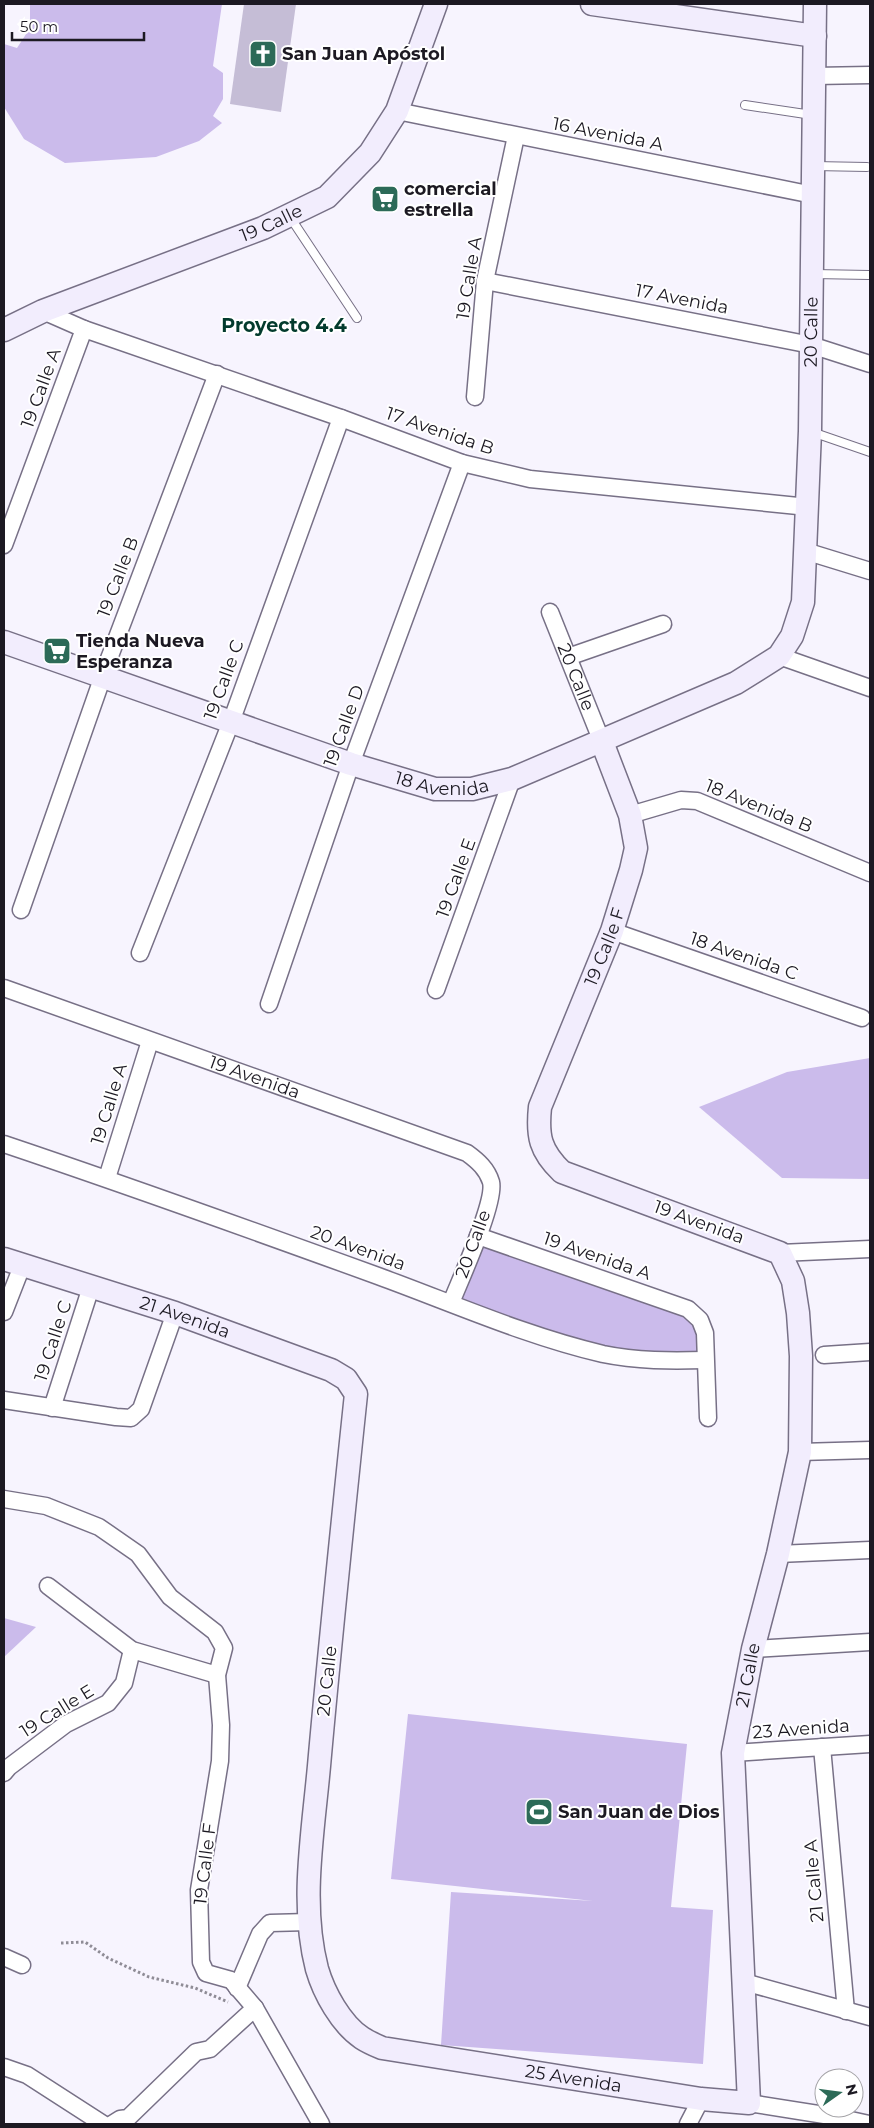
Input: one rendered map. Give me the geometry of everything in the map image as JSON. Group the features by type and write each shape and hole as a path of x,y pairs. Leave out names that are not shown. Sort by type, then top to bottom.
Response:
{"street":[{"name":"19 Calle","path":"4,330 43,311 263,228 326,197 370,153 396,111 436,4"},
{"path":"592,4 629,6 815,36"},
{"name":"20 Calle","path":"779,656 792,636 803,602 810,431 815,4"},
{"path":"814,76 870,75"},
{"name":"16 Avenida A","path":"396,111 813,195"},
{"name":"19 Calle A","path":"475,398 485,281 516,136"},
{"name":"17 Avenida","path":"485,281 811,345 870,364"},
{"path":"43,311 84,328"},
{"name":"19 Calle A","path":"4,545 84,328"},
{"name":"17 Avenida B","path":"84,328 341,418 462,464 530,479 808,507"},
{"name":"19 Calle B","path":"21,910 103,676 217,374"},
{"name":"19 Calle C","path":"140,953 231,722 341,418"},
{"name":"19 Calle D","path":"268,1004 351,764 462,464"},
{"path":"805,551 870,571"},
{"name":"20 Calle","path":"550,612 602,742"},
{"path":"568,657 663,624"},
{"name":"18 Avenida","path":"4,642 351,764 435,790 472,789 512,779 736,683 779,656"},
{"path":"779,656 870,688"},
{"name":"19 Calle F","path":"542,1148 538,1125 540,1108 612,932 636,848 630,815 602,742"},
{"name":"19 Calle E","path":"436,990 512,779"},
{"name":"18 Avenida B","path":"630,815 681,800 697,801 870,873"},
{"name":"18 Avenida C","path":"612,932 862,1018"},
{"name":"19 Avenida","path":"4,988 467,1153 487,1172 492,1185"},
{"name":"19 Calle A","path":"107,1178 150,1041"},
{"name":"20 Avenida","path":"4,1144 107,1178 526,1332 604,1354 662,1362 705,1360"},
{"name":"19 Avenida","path":"542,1148 562,1172 780,1253 870,1250"},
{"name":"20 Calle","path":"451,1303 485,1218 492,1185"},
{"name":"19 Avenida A","path":"478,1236 688,1309 700,1320 705,1333 705,1360"},
{"name":"21 Calle","path":"749,2103 734,1753 754,1649 778,1554 800,1452 801,1356 798,1313 793,1281 780,1253"},
{"path":"4,1312 13,1262"},
{"name":"21 Avenida","path":"13,1262 175,1314 331,1370 346,1379 356,1394"},
{"name":"19 Calle C","path":"52,1408 91,1287"},
{"path":"4,1400 116,1418 131,1418 141,1409 175,1314"},
{"path":"824,1355 870,1352"},
{"path":"705,1360 708,1418"},
{"name":"20 Calle","path":"317,1969 309,1922 309,1879 325,1695 356,1394"},
{"path":"800,1452 870,1450"},
{"name":"19 Calle F","path":"4,1499 46,1506 99,1526 138,1554 170,1598 215,1632 224,1648 217,1675 221,1725 220,1761 199,1890 201,1962 206,1973 231,1980 254,2008 323,2124"},
{"path":"778,1554 870,1550"},
{"path":"48,1586 132,1650 217,1675"},
{"path":"754,1649 870,1642"},
{"name":"19 Calle E","path":"4,1773 9,1767 66,1724 108,1703 124,1683 132,1650"},
{"name":"23 Avenida","path":"734,1753 870,1744"},
{"name":"21 Calle A","path":"822,1747 846,2011"},
{"path":"237,1988 260,1934 270,1924 309,1922"},
{"path":"4,1957 22,1965"},
{"name":"25 Avenida","path":"317,1969 326,1996 342,2018 361,2038 382,2048 701,2099 749,2103 869,2124"},
{"path":"744,1982 870,2017"},
{"path":"118,2123 128,2118 196,2052 210,2049 254,2008"},
{"path":"4,2067 28,2075 103,2124"},
{"path":"688,2124 701,2099"}],"lane":[{"path":"745,106 814,115"},
{"path":"813,166 867,167"},
{"path":"289,216 357,318"},
{"path":"812,274 869,275"},
{"path":"810,431 870,452"}],"path":[{"path":"61,1943 85,1942 108,1958 149,1977 195,1988 228,2003 237,1988"}],"shaded area":[{"path":"30,4 222,4 213,66 223,73 223,99 213,116 222,123 199,141 156,157 65,163 24,139 4,107 4,44 17,48 30,28"},
{"path":"870,1058 870,1179 782,1178 699,1107 787,1072"},
{"path":"478,1236 700,1320 705,1360 604,1354 451,1303"},
{"path":"4,1618 36,1627 4,1657"},
{"path":"408,1714 687,1744 671,1907 713,1910 703,2064 441,2045 451,1892 593,1901 391,1879"}],"building":[{"name":"San Juan Apóstol","path":"244,4 296,4 281,112 230,104"}],"place":[{"name":"San Juan Apóstol","path":"263,54"},
{"name":"comercial estrella","path":"385,199"},
{"name":"Tienda Nueva Esperanza","path":"57,651"},
{"name":"San Juan de Dios","path":"539,1812"}],"district":[{"name":"Proyecto 4.4","path":"284,325"}]}
